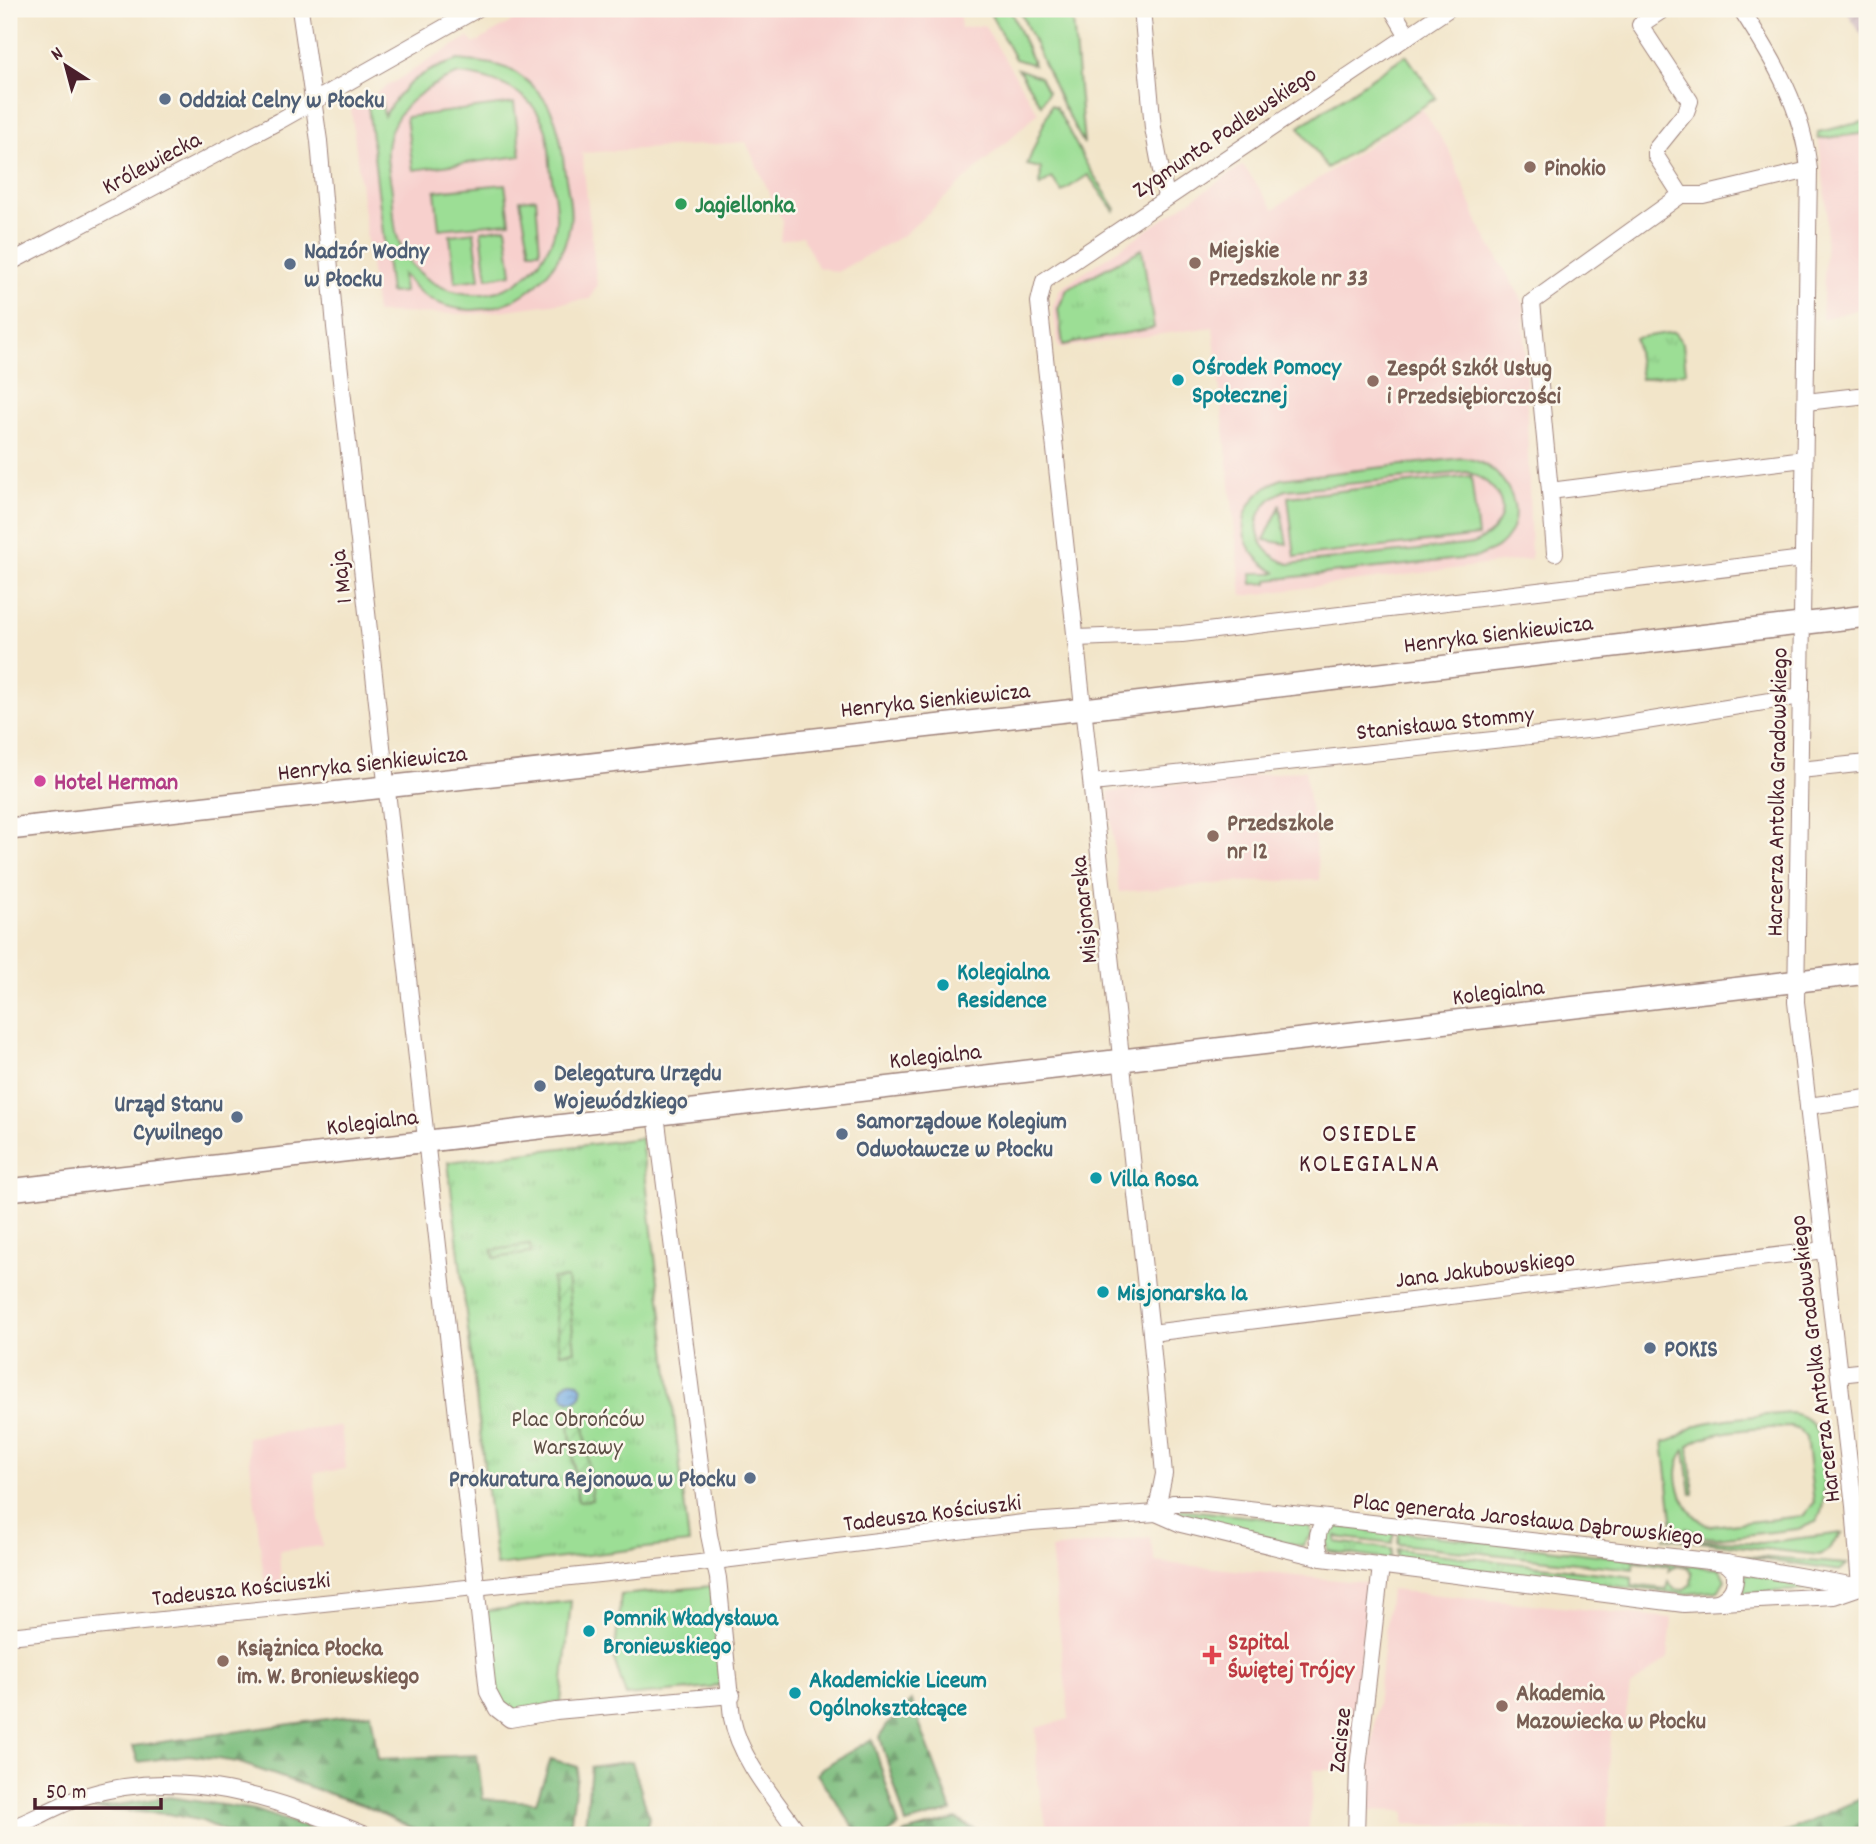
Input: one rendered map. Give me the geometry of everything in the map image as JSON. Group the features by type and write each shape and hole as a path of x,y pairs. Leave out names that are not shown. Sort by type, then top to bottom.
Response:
{"street":[{"name":"1 Maja","path":"300,9 314,101 335,327 427,1140"},
{"name":"Królewiecka","path":"9,263 314,101 477,9"},
{"path":"1142,9 1153,128 1166,197"},
{"path":"1392,9 1408,36"},
{"name":"Zygmunta Padlewskiego","path":"1039,302 1044,281 1448,9"},
{"path":"1664,9 1640,25 1690,101 1686,112 1656,149 1656,156 1681,195"},
{"name":"Harcerza Antolka Gradowskiego","path":"1741,9 1775,64 1795,104 1806,144 1809,170 1796,1002 1864,1588"},
{"path":"1555,553 1532,302 1681,195 1703,195 1809,170"},
{"name":"Misjonarska","path":"1039,302 1151,1333 1164,1474 1156,1513"},
{"path":"1807,402 1867,395"},
{"path":"1550,491 1804,459"},
{"path":"1076,638 1182,634 1803,559"},
{"name":"Henryka Sienkiewicza","path":"9,829 1083,709 1867,616"},
{"name":"Stanisława Stommy","path":"1092,783 1596,729 1677,718 1801,695"},
{"path":"1800,770 1867,763"},
{"name":"Kolegialna","path":"9,1189 1867,973"},
{"path":"1808,1105 1867,1098"},
{"path":"656,1114 735,1733 800,1835"},
{"path":"427,1140 488,1692 497,1709 510,1719 556,1711 732,1695"},
{"name":"Jana Jakubowskiego","path":"1151,1333 1824,1250"},
{"path":"1839,1374 1867,1371"},
{"name":"Plac generała Jarosława Dąbrowskiego","path":"1156,1513 1173,1503 1196,1503 1326,1520 1726,1563 1864,1588"},
{"path":"1156,1513 1181,1524 1322,1558 1684,1604 1833,1596 1864,1588"},
{"name":"Tadeusza Kościuszki","path":"9,1636 715,1561 1031,1522 1156,1513"},
{"name":"Plac generała Jarosława Dąbrowskiego","path":"1322,1558 1317,1546 1318,1535 1326,1520"},
{"name":"Plac generała Jarosława Dąbrowskiego","path":"1716,1603 1732,1593 1735,1583 1735,1572 1726,1563"},
{"name":"Zacisze","path":"1356,1835 1358,1767 1381,1566"},
{"path":"9,1829 96,1793 148,1784 194,1784 238,1791 291,1805 366,1835"}],"shaded area":[{"path":"533,9 959,9 961,28 984,25 1038,113 905,234 837,272 818,267 802,236 780,241 782,221 746,142 582,153 597,284 590,299 476,314 376,313 351,108 468,37 474,44"},
{"path":"1845,9 1867,9 1867,39 1864,39"},
{"name":"Zespół Szkół Usług i Przedsiębiorczości","path":"1422,109 1449,150 1480,227 1524,303 1531,559 1242,596 1213,327 1059,348 1053,307 1060,289 1243,165 1274,209"},
{"path":"1867,121 1867,307 1822,319 1827,211 1818,132"},
{"name":"Przedszkole nr 12","path":"1305,770 1320,880 1239,882 1119,892 1108,792"},
{"path":"341,1426 346,1469 314,1473 322,1546 279,1551 281,1585 265,1587 247,1437"},
{"name":"Szpital Świętej Trójcy","path":"1150,1537 1155,1562 1368,1583 1352,1770 1314,1770 1308,1835 1048,1835 1037,1777 1036,1728 1069,1719 1051,1549"},
{"name":"Akademia Mazowiecka w Płocku","path":"1390,1590 1672,1618 1668,1658 1630,1687 1624,1728 1611,1727 1607,1835 1526,1835 1526,1828 1405,1824 1405,1811 1365,1810"}],"green space":[{"path":"991,9 1010,9 1034,65 1015,59 991,15"},
{"path":"1019,9 1072,9 1084,144 1063,106"},
{"path":"1406,55 1436,98 1327,168 1299,127"},
{"path":"458,60 481,62 513,71 531,84 548,104 560,139 571,210 563,247 551,268 535,285 516,299 494,307 471,310 448,306 422,294 402,274 404,292 390,293 368,105 382,103 384,116 399,95 415,80","holes":["459,74 512,89 523,96 540,117 548,141 556,215 553,237 529,273 507,288 470,294 434,283 419,272 406,257 395,228 387,150 395,123 411,101 446,79"]},
{"path":"1018,69 1040,77 1048,92 1041,105"},
{"path":"514,103 521,156 413,170 406,117"},
{"path":"1051,105 1056,107 1087,165 1116,209 1114,211 1088,175 1062,192 1052,178 1040,186 1041,168 1027,165"},
{"path":"1867,121 1867,133 1819,139 1818,132"},
{"path":"505,184 510,222 439,229 435,191"},
{"path":"536,198 540,251 530,251 520,200"},
{"path":"506,227 512,274 487,278 481,231"},
{"path":"474,232 480,279 455,282 450,235"},
{"path":"1142,249 1154,328 1063,345 1058,309 1067,289"},
{"path":"1674,332 1683,344 1686,372 1641,379 1635,338"},
{"path":"1462,458 1477,461 1490,468 1501,479 1510,492 1514,520 1509,534 1498,547 1478,557 1252,584 1251,573 1277,573 1251,551 1245,538 1247,512 1254,499 1265,488 1281,479","holes":["1467,472 1481,478 1498,496 1501,517 1487,536 1473,544 1289,564 1276,558 1260,539 1259,517 1264,506 1286,490"]},
{"path":"1471,476 1478,536 1295,557 1288,497"},
{"path":"1280,506 1287,544 1264,540"},
{"name":"Plac Obrońców Warszawy","path":"641,1138 689,1543 496,1566 448,1162"},
{"path":"530,1245 531,1253 494,1258 493,1250"},
{"path":"567,1278 575,1351 560,1353 552,1279"},
{"path":"1789,1413 1805,1418 1814,1426 1822,1449 1823,1504 1816,1522 1798,1529 1717,1538 1704,1537 1686,1528 1685,1534 1674,1535 1663,1442 1701,1424","holes":["1791,1427 1800,1430 1806,1438 1814,1503 1803,1516 1711,1526 1693,1514 1681,1494 1677,1471 1685,1450 1691,1494 1694,1494 1689,1446 1697,1440 1722,1433"]},
{"path":"584,1423 592,1500 578,1501 569,1425"},
{"path":"1179,1509 1308,1523 1312,1534 1302,1546 1183,1518 1177,1514"},
{"path":"1336,1526 1394,1531 1392,1544 1336,1537 1336,1542 1392,1549 1390,1560 1328,1551 1326,1532"},
{"path":"1399,1532 1720,1569 1725,1580 1718,1591 1684,1594 1396,1561 1397,1549 1632,1577 1632,1585 1666,1589 1668,1581 1674,1589 1683,1590 1691,1584 1692,1574 1687,1567 1677,1565 1669,1571 1669,1566 1634,1562 1633,1569 1398,1544"},
{"path":"1842,1533 1827,1551 1819,1555 1664,1538 1761,1543"},
{"path":"1732,1555 1847,1564 1841,1570 1834,1570"},
{"path":"1746,1573 1840,1588 1744,1593"},
{"path":"711,1586 721,1684 711,1688 626,1696 614,1659 621,1595"},
{"path":"571,1601 561,1702 512,1712 496,1698 486,1611"},
{"path":"911,1701 952,1811 906,1824 880,1737 887,1725"},
{"path":"371,1713 378,1759 477,1755 483,1799 536,1802 551,1759 578,1767 569,1835 427,1835 365,1806 237,1762 189,1755 138,1762 133,1746"},
{"path":"872,1739 899,1826 886,1835 859,1835 817,1774 822,1768"},
{"path":"632,1761 649,1817 645,1835 584,1835 591,1767"},
{"path":"1867,1796 1867,1825 1844,1835 1779,1835"},
{"path":"169,1797 255,1810 329,1835 234,1835 202,1821 169,1814 91,1809"},
{"path":"956,1819 985,1835 902,1835 905,1833"}],"water":[{"path":"572,1381 579,1384 582,1391 579,1398 572,1401 565,1398 562,1391 565,1384"}],"place":[{"name":"Oddział Celny w Płocku","path":"165,99"},
{"name":"Pinokio","path":"1530,167"},
{"name":"Jagiellonka","path":"681,204"},
{"name":"Miejskie Przedszkole nr 33","path":"1195,263"},
{"name":"Nadzór Wodny w Płocku","path":"290,264"},
{"name":"Ośrodek Pomocy Społecznej","path":"1178,380"},
{"name":"Zespół Szkół Usług i Przedsiębiorczości","path":"1373,381"},
{"name":"Hotel Herman","path":"40,781"},
{"name":"Przedszkole nr 12","path":"1213,836"},
{"name":"Kolegialna Residence","path":"943,985"},
{"name":"Delegatura Urzędu Wojewódzkiego","path":"540,1086"},
{"name":"Urząd Stanu Cywilnego","path":"237,1117"},
{"name":"Samorządowe Kolegium Odwoławcze w Płocku","path":"842,1134"},
{"name":"Villa Rosa","path":"1096,1178"},
{"name":"Misjonarska 1a","path":"1103,1292"},
{"name":"POKIS","path":"1650,1348"},
{"name":"Prokuratura Rejonowa w Płocku","path":"750,1478"},
{"name":"Pomnik Władysława Broniewskiego","path":"589,1631"},
{"name":"Szpital Świętej Trójcy","path":"1212,1655"},
{"name":"Książnica Płocka im. W. Broniewskiego","path":"223,1661"},
{"name":"Akademickie Liceum Ogólnokształcące","path":"795,1693"},
{"name":"Akademia Mazowiecka w Płocku","path":"1502,1706"}],"district":[{"name":"OSIEDLE KOLEGIALNA","path":"1370,1147"}]}
